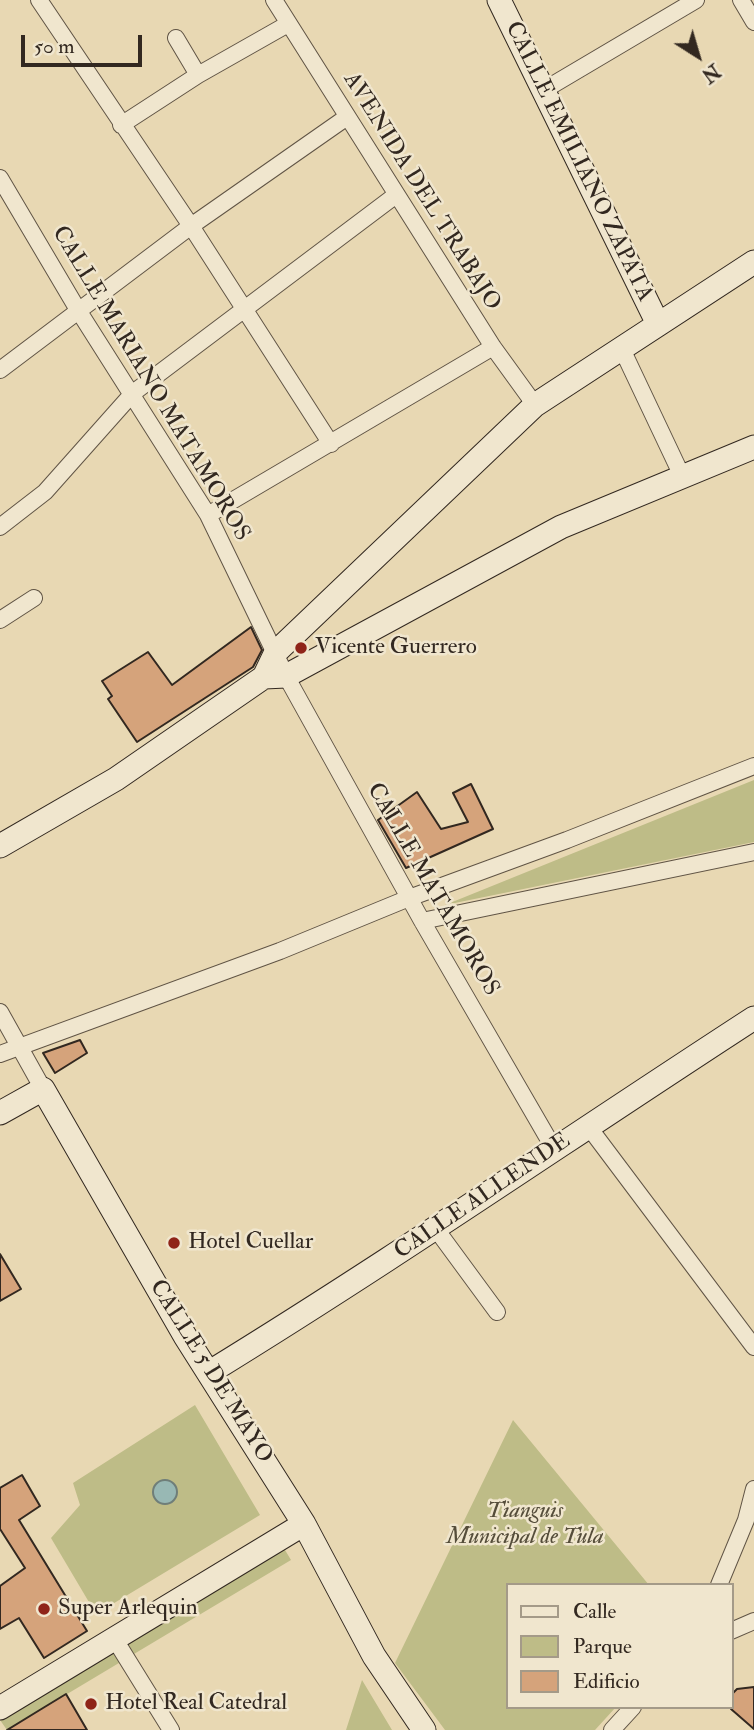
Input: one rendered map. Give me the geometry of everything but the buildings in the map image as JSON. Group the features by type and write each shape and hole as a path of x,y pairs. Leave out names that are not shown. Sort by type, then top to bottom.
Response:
{"street":[{"path":"39,0 191,226 331,444"},
{"name":"AVENIDA DEL TRABAJO","path":"274,0 492,346 535,405"},
{"name":"CALLE EMILIANO ZAPATA","path":"499,0 658,324"},
{"path":"544,90 676,5 696,0"},
{"path":"741,0 754,22"},
{"path":"121,125 198,75 288,24"},
{"path":"176,38 198,75"},
{"path":"0,370 191,226 347,117"},
{"name":"CALLE MARIANO MATAMOROS","path":"0,178 78,310 208,515 276,652"},
{"path":"0,527 45,492 133,393 242,308 396,195"},
{"path":"275,677 276,652 535,405 754,262"},
{"path":"208,515 492,346"},
{"path":"621,347 682,475"},
{"path":"0,846 116,779 275,677 561,527 682,475 752,453"},
{"path":"0,620 34,598"},
{"name":"CALLE MATAMOROS","path":"275,677 409,898 553,1147"},
{"path":"0,1054 281,951 409,898 567,840 754,766"},
{"path":"422,921 754,852"},
{"name":"CALLE 5 DE MAYO","path":"0,1012 186,1336 304,1524 374,1656 424,1730"},
{"name":"CALLE ALLENDE","path":"210,1372 436,1229 553,1147 754,1018"},
{"path":"0,1113 43,1089"},
{"path":"588,1126 754,1347"},
{"path":"436,1229 497,1312"},
{"path":"720,1583 746,1520 754,1489"},
{"path":"0,1708 304,1524"},
{"path":"733,1630 754,1621"},
{"path":"114,1638 171,1730"},
{"path":"612,1730 631,1709"}],"green space":[{"path":"754,780 754,842 445,905"},
{"path":"195,1405 260,1515 96,1614 51,1538 80,1505 73,1483"},
{"name":"Tianguis Municipal de Tula","path":"513,1420 647,1583 505,1583 505,1709 614,1709 595,1730 445,1730 395,1663"},
{"path":"282,1545 291,1560 7,1730 0,1720 0,1713"},
{"path":"362,1680 392,1730 346,1730"}],"water":[{"path":"165,1480 174,1483 177,1492 174,1501 165,1504 156,1501 153,1492 156,1483"}],"place":[{"name":"Vicente Guerrero","path":"301,648"},
{"name":"Hotel Cuellar","path":"174,1243"},
{"name":"Super Arlequin","path":"44,1609"},
{"name":"Hotel Real Catedral","path":"91,1704"}]}
